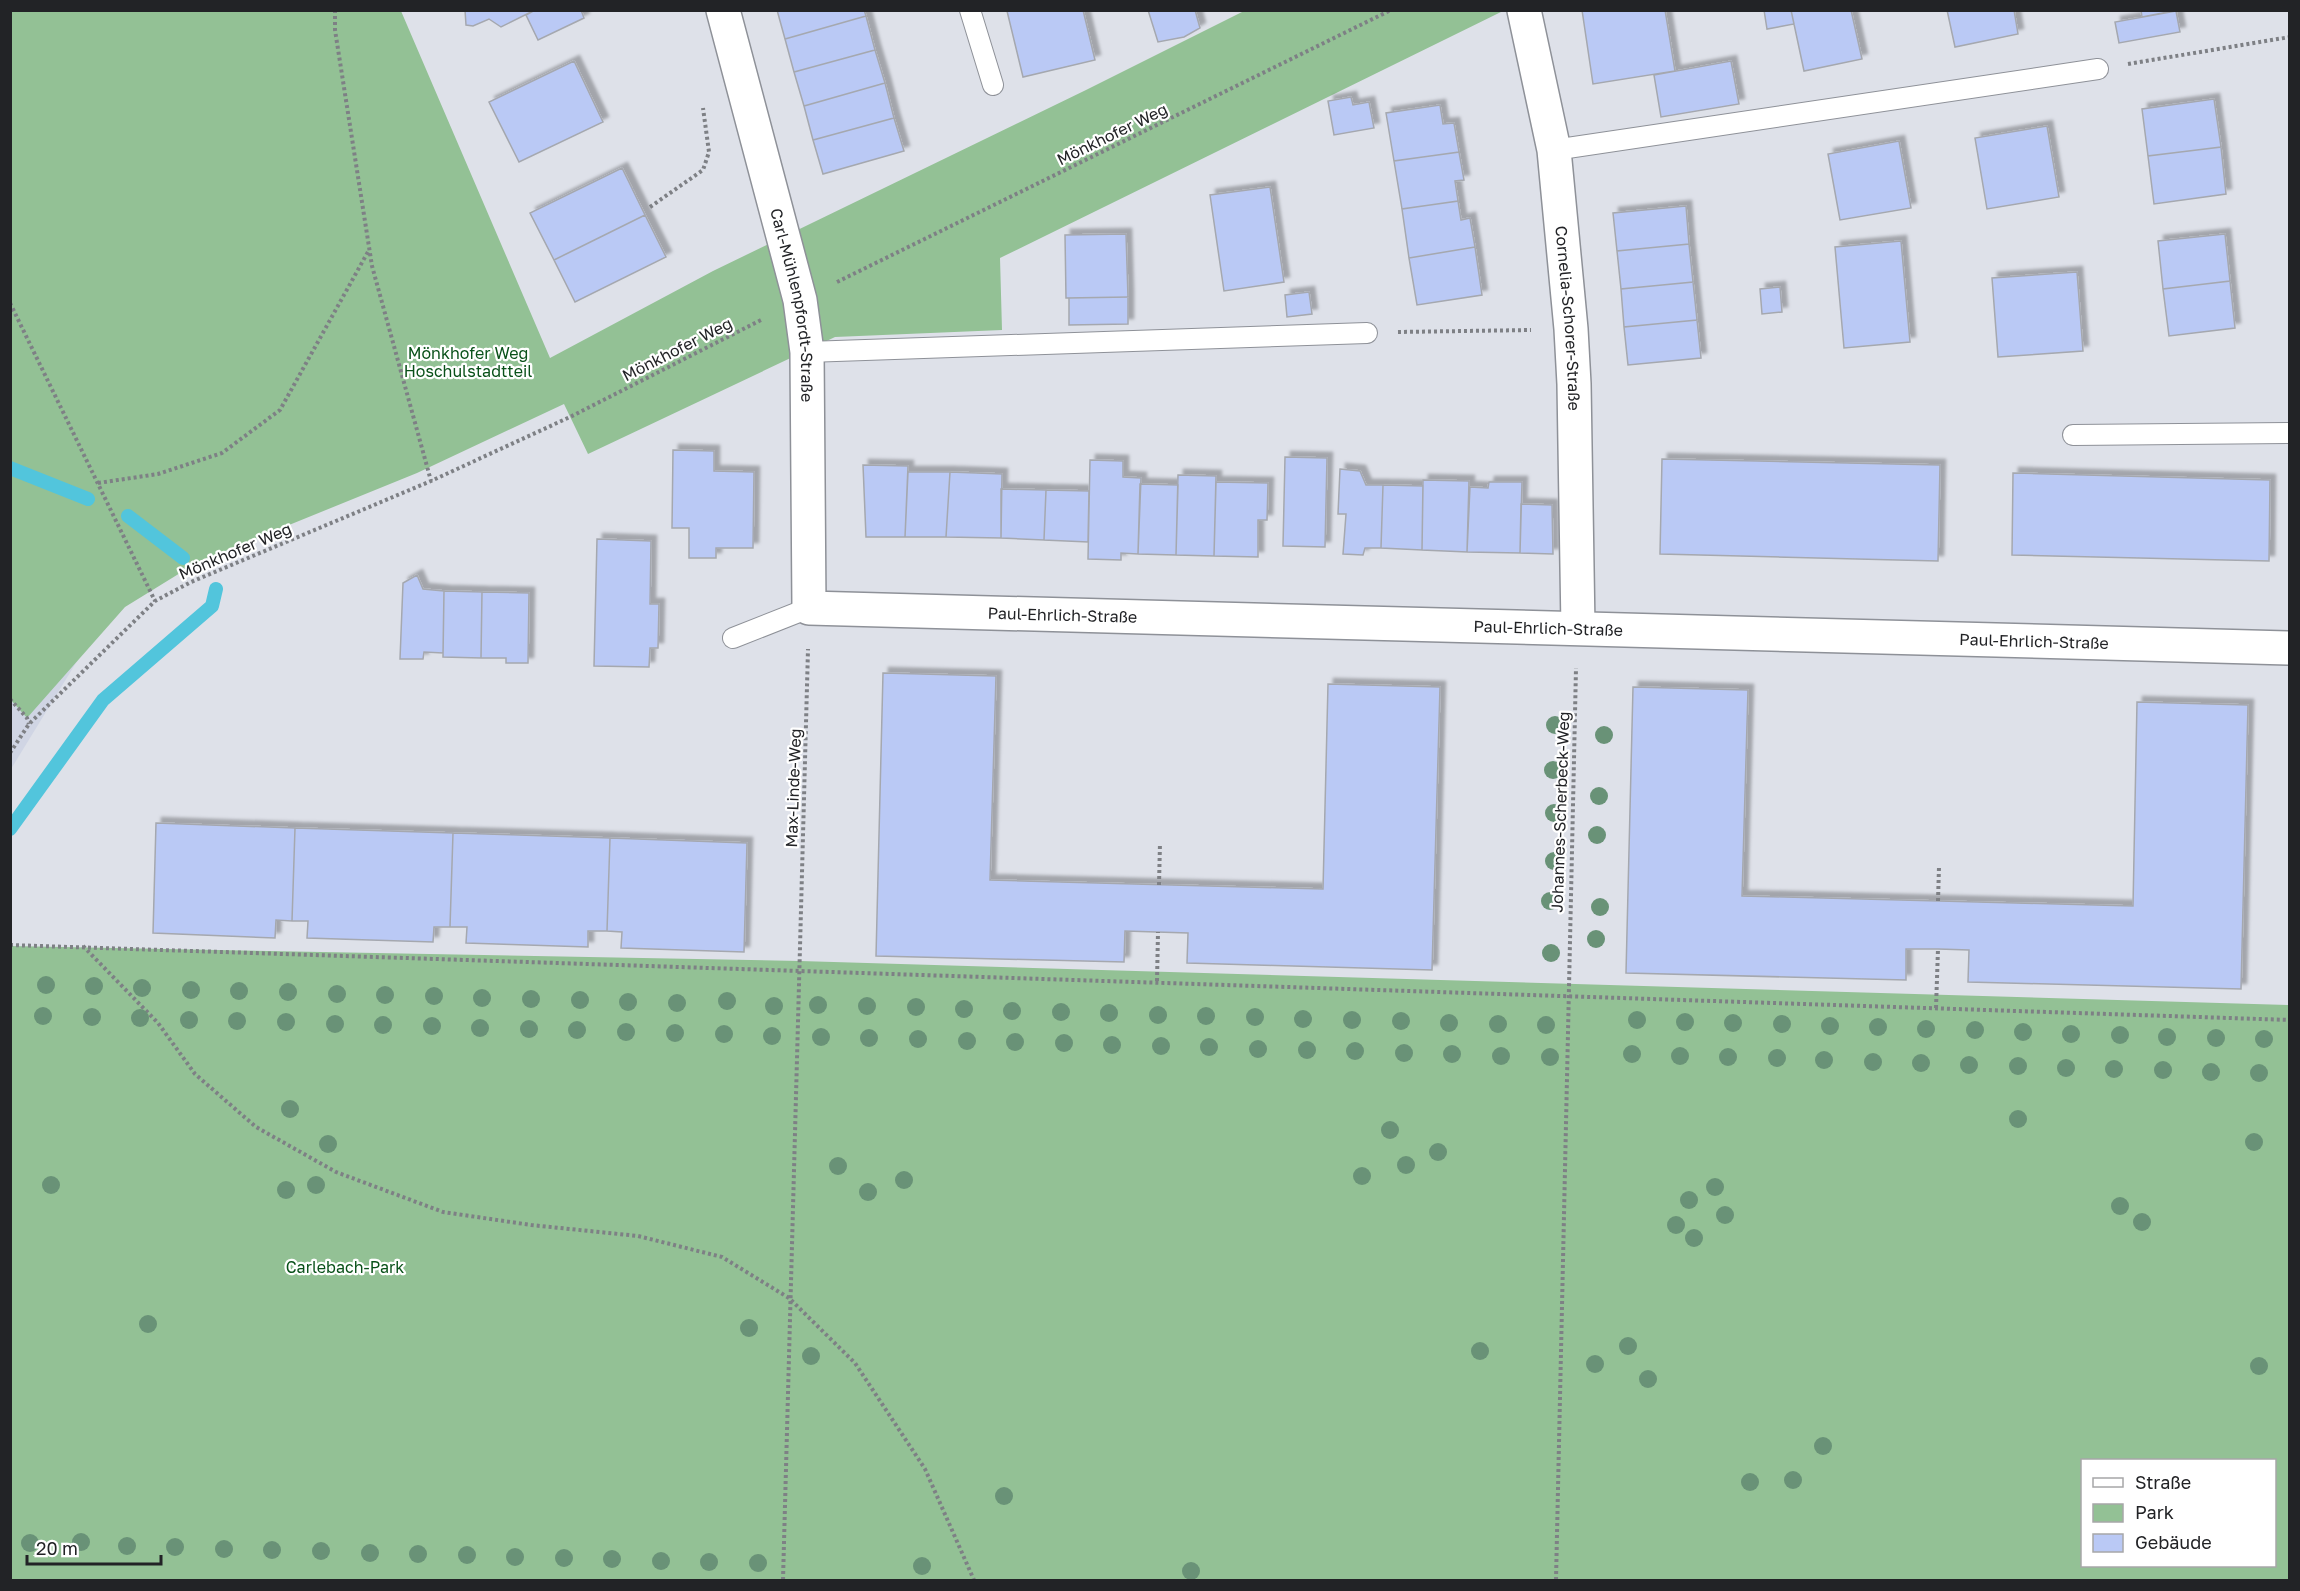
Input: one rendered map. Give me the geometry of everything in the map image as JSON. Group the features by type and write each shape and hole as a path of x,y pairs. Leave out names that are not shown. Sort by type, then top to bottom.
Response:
{"street":[{"name":"Carl-Mühlenpfordt-Straße","path":"723,10 800,300 807,352 809,608"},
{"name":"Cornelia-Schorer-Straße","path":"1524,10 1554,150 1570,329 1574,384 1578,628"},
{"name":"Paul-Ehrlich-Straße","path":"809,608 2289,648"}],"lane":[{"path":"970,10 993,85"},
{"path":"1554,150 2098,69"},
{"path":"807,352 1367,333"},
{"path":"2073,435 2289,433"},
{"path":"733,638 809,608"}],"path":[{"path":"335,10 335,30 369,250 430,481"},
{"name":"Mönkhofer Weg","path":"10,753 29,724 155,601 191,582 430,481 570,417 800,300 1391,10"},
{"path":"2098,69 2289,37"},
{"path":"650,207 703,170 709,152 704,108"},
{"path":"98,483 158,474 222,453 280,410 369,250"},
{"path":"10,303 155,601"},
{"path":"1367,333 1570,329"},
{"name":"Max-Linde-Weg","path":"783,1581 809,608"},
{"name":"Johannes-Scherbeck-Weg","path":"1556,1581 1567,996 1578,628"},
{"path":"10,699 27,718 29,724"},
{"path":"1159,885 1160,843"},
{"path":"1938,901 1939,867"},
{"path":"1157,981 1158,932"},
{"path":"10,945 2289,1020"},
{"path":"83,946 158,1023 195,1074 256,1127 336,1172 443,1212 531,1225 638,1236 722,1257 789,1298 855,1363 918,1460 974,1581"},
{"path":"1936,1008 1938,949"}],"shaded area":[{"path":"11,599 82,653 11,769"}],"green space":[{"name":"Mönkhofer Weg Hoschulstadtteil","path":"10,11 401,11 550,358 713,271 1244,11 1503,11 1000,258 1002,330 835,337 588,454 564,404 417,473 198,562 125,607 27,718 10,699"},
{"name":"Carlebach-Park","path":"10,946 800,961 2289,1005 2289,1580 11,1580"}],"building":[{"path":"465,10 535,10 501,27 489,19 473,26 466,25"},
{"path":"535,10 581,10 584,18 538,40 526,15"},
{"path":"777,10 864,10 866,16 785,39"},
{"path":"1083,10 1095,60 1023,77 1007,11"},
{"path":"1148,10 1195,10 1200,28 1184,37 1158,42"},
{"path":"1582,10 1665,10 1675,71 1593,84"},
{"path":"1764,10 1791,10 1794,24 1767,29"},
{"path":"1791,10 1851,10 1862,59 1804,71"},
{"path":"1947,10 2014,10 2018,34 1955,47"},
{"path":"2141,10 2178,10 2142,17"},
{"path":"2176,11 2180,32 2119,43 2115,22"},
{"path":"866,16 875,50 794,72 785,39"},
{"path":"875,50 885,83 804,106 794,72"},
{"path":"574,61 603,122 519,162 489,102"},
{"path":"1731,61 1739,104 1661,117 1654,75"},
{"path":"885,83 894,118 813,140 804,106"},
{"path":"1351,97 1353,105 1369,102 1374,128 1334,135 1328,101"},
{"path":"2214,99 2221,147 2148,156 2142,109"},
{"path":"1440,105 1443,124 1454,123 1459,152 1394,161 1386,113"},
{"path":"894,118 904,151 823,174 813,140"},
{"path":"2047,126 2059,197 1987,209 1975,138"},
{"path":"1899,141 1911,208 1840,220 1828,154"},
{"path":"2221,147 2226,194 2154,204 2148,156"},
{"path":"1459,152 1464,180 1455,181 1458,201 1402,209 1394,161"},
{"path":"622,168 645,215 554,260 530,213"},
{"path":"1270,187 1284,282 1224,291 1210,195"},
{"path":"1458,201 1461,220 1470,218 1475,247 1409,258 1402,209"},
{"path":"1686,206 1689,244 1617,251 1613,213"},
{"path":"645,215 666,257 575,302 554,260"},
{"path":"1126,234 1128,297 1066,298 1065,235"},
{"path":"2225,234 2230,281 2163,289 2158,241"},
{"path":"1901,241 1910,342 1844,348 1835,247"},
{"path":"1689,244 1693,282 1621,289 1617,251"},
{"path":"1475,247 1482,295 1417,305 1409,258"},
{"path":"2077,272 2083,351 1998,357 1992,278"},
{"path":"2230,281 2235,328 2169,336 2163,289"},
{"path":"1693,282 1697,320 1624,327 1621,289"},
{"path":"1780,287 1782,312 1762,314 1760,289"},
{"path":"1309,292 1312,314 1287,317 1285,295"},
{"path":"1128,297 1128,324 1069,325 1069,298"},
{"path":"1697,320 1701,358 1628,365 1624,327"},
{"path":"673,450 714,451 714,471 754,472 753,548 716,548 716,558 689,558 689,528 672,528"},
{"path":"1285,457 1327,458 1325,547 1283,546"},
{"path":"1662,459 1940,465 1938,561 1660,554"},
{"path":"1090,460 1123,461 1123,477 1141,478 1138,554 1121,553 1121,560 1088,559"},
{"path":"863,465 908,466 905,537 866,537"},
{"path":"1340,469 1360,471 1366,485 1383,485 1381,548 1365,548 1363,555 1343,554 1346,514 1338,514"},
{"path":"908,472 950,472 946,537 905,537"},
{"path":"950,472 1002,474 1001,538 946,537"},
{"path":"2013,473 2270,480 2269,561 2012,555"},
{"path":"1178,475 1216,476 1214,556 1176,555"},
{"path":"1423,480 1469,481 1467,552 1422,550"},
{"path":"1216,482 1268,483 1267,520 1258,520 1258,557 1214,556"},
{"path":"1489,482 1522,482 1520,553 1467,552 1470,487 1488,488"},
{"path":"1140,484 1178,485 1176,555 1138,554"},
{"path":"1383,485 1423,486 1422,550 1381,548"},
{"path":"1001,489 1046,490 1044,540 1001,538"},
{"path":"1046,490 1089,491 1088,542 1044,540"},
{"path":"1521,504 1552,505 1553,554 1520,553"},
{"path":"597,539 651,541 650,604 659,604 658,648 650,648 649,667 594,666"},
{"path":"417,575 423,589 444,591 443,653 424,652 423,659 400,659 403,583"},
{"path":"444,591 482,592 481,658 443,657"},
{"path":"482,592 529,593 528,663 506,663 506,658 481,658"},
{"path":"883,673 996,676 990,880 1323,889 1328,684 1440,687 1432,970 1187,963 1188,933 1125,931 1124,962 876,956"},
{"path":"1633,687 1748,690 1742,896 2133,906 2137,702 2248,705 2241,989 1968,982 1969,950 1938,949 1906,949 1906,980 1626,973"},
{"path":"156,823 295,828 292,921 276,920 275,938 153,933"},
{"path":"295,828 453,833 450,927 434,927 433,942 307,938 308,921 292,921"},
{"path":"453,833 610,838 607,931 588,931 588,947 466,943 467,927 450,927"},
{"path":"610,838 747,843 744,952 621,948 622,932 607,931"}],"waterway":[{"path":"10,468 88,499"},
{"path":"128,516 183,558"},
{"path":"10,829 103,700 212,606 216,589"}]}
